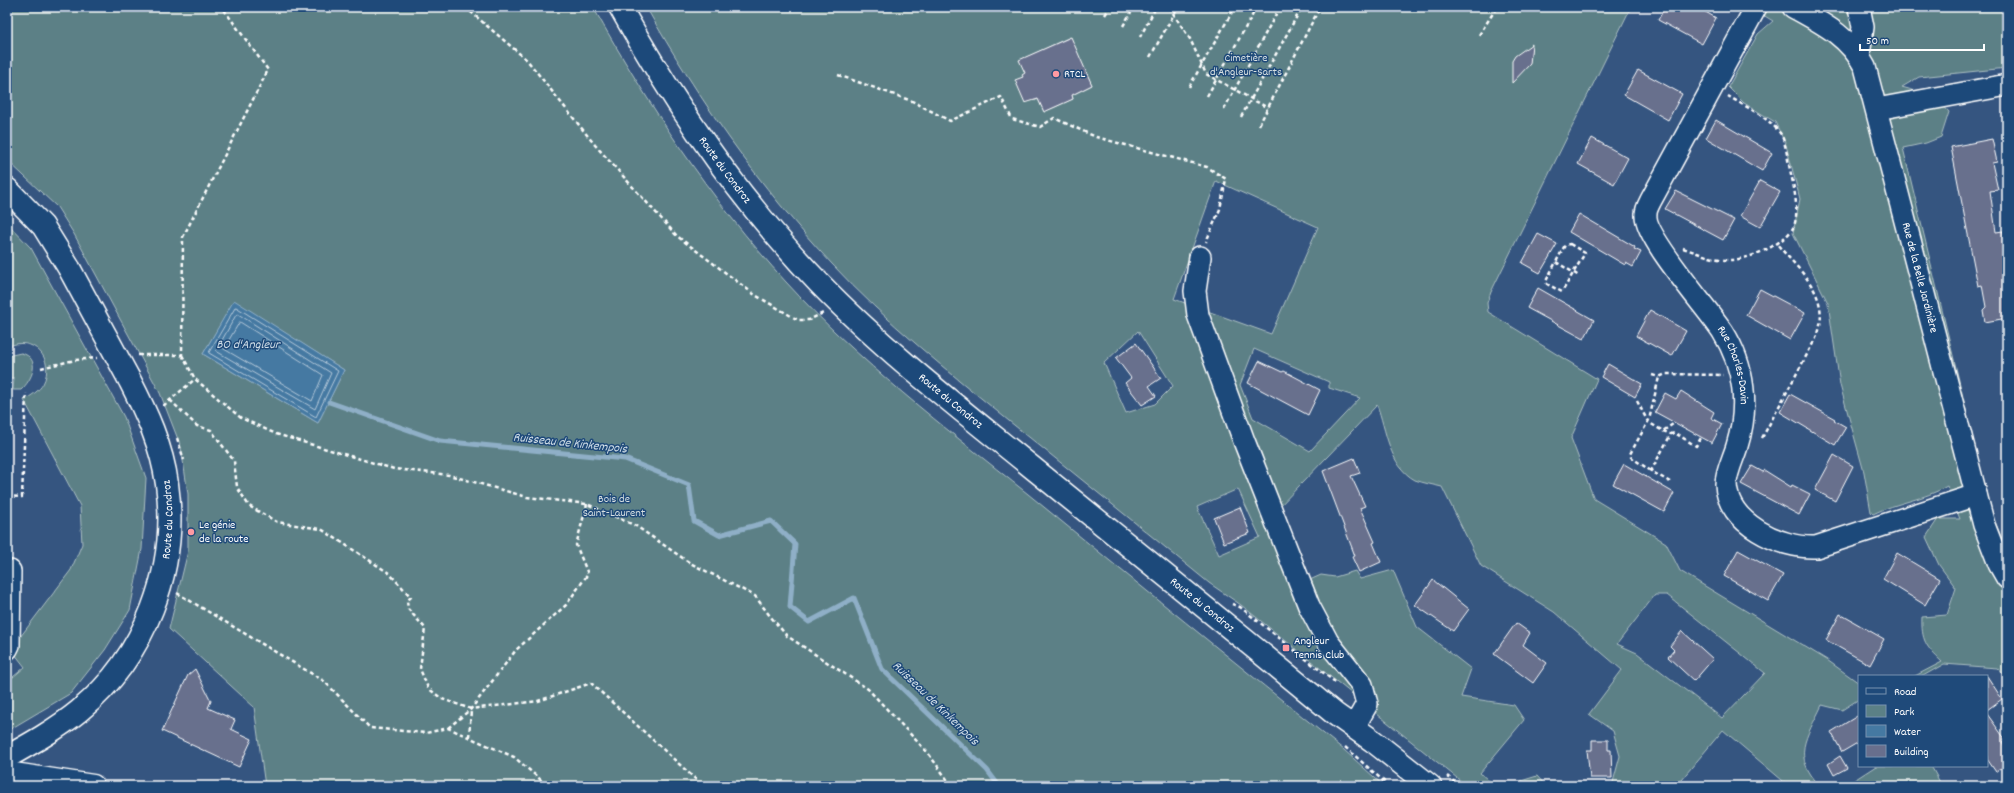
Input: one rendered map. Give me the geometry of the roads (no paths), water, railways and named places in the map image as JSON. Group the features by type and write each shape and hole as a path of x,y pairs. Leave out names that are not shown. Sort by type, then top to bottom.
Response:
{"main road":[{"name":"Route du Condroz","path":"620,7 675,100 720,164 771,230 837,300 885,346 943,396 1329,709 1348,735 1430,786"},
{"name":"Route du Condroz","path":"7,189 43,226 69,268 150,420 161,455 167,484 168,533 160,587 141,634 127,657 111,679 79,711 7,757"},
{"path":"7,773 46,782 93,786"}],"street":[{"name":"Rue Charles-Davin","path":"1756,7 1651,200 1645,215 1661,249 1723,332 1740,369 1744,408 1742,429 1726,482 1728,501 1738,516 1748,524 1775,539 1792,546 1816,547 1976,495"},
{"name":"Rue de la Belle Jardinière","path":"1793,7 1834,30 1847,41 1859,55 1867,73 1984,525 1999,564 2007,578"},
{"path":"1859,7 1863,27 1859,55"},
{"path":"1877,109 2007,85"},
{"path":"1200,257 1195,291 1198,315 1241,434 1309,606 1328,642 1362,685 1368,704 1348,735"},
{"path":"7,649 9,645 10,571"}],"water":[{"name":"BO d'Angleur","path":"234,300 344,370 318,423 203,354"}],"waterway":[{"name":"Ruisseau de Kinkempois","path":"329,402 440,441 625,459 689,485 694,521 719,535 771,521 795,544 790,607 809,622 854,598 882,669 987,770 999,786"}],"place":[{"name":"RTCL","path":"1056,74"},
{"name":"Le génie de la route","path":"191,532"},
{"name":"Angleur Tennis Club","path":"1286,648"}],"park label":[{"name":"Cimetière d'Angleur-Sarts","path":"1246,65"},
{"name":"Bois de Saint-Laurent","path":"614,506"}]}
